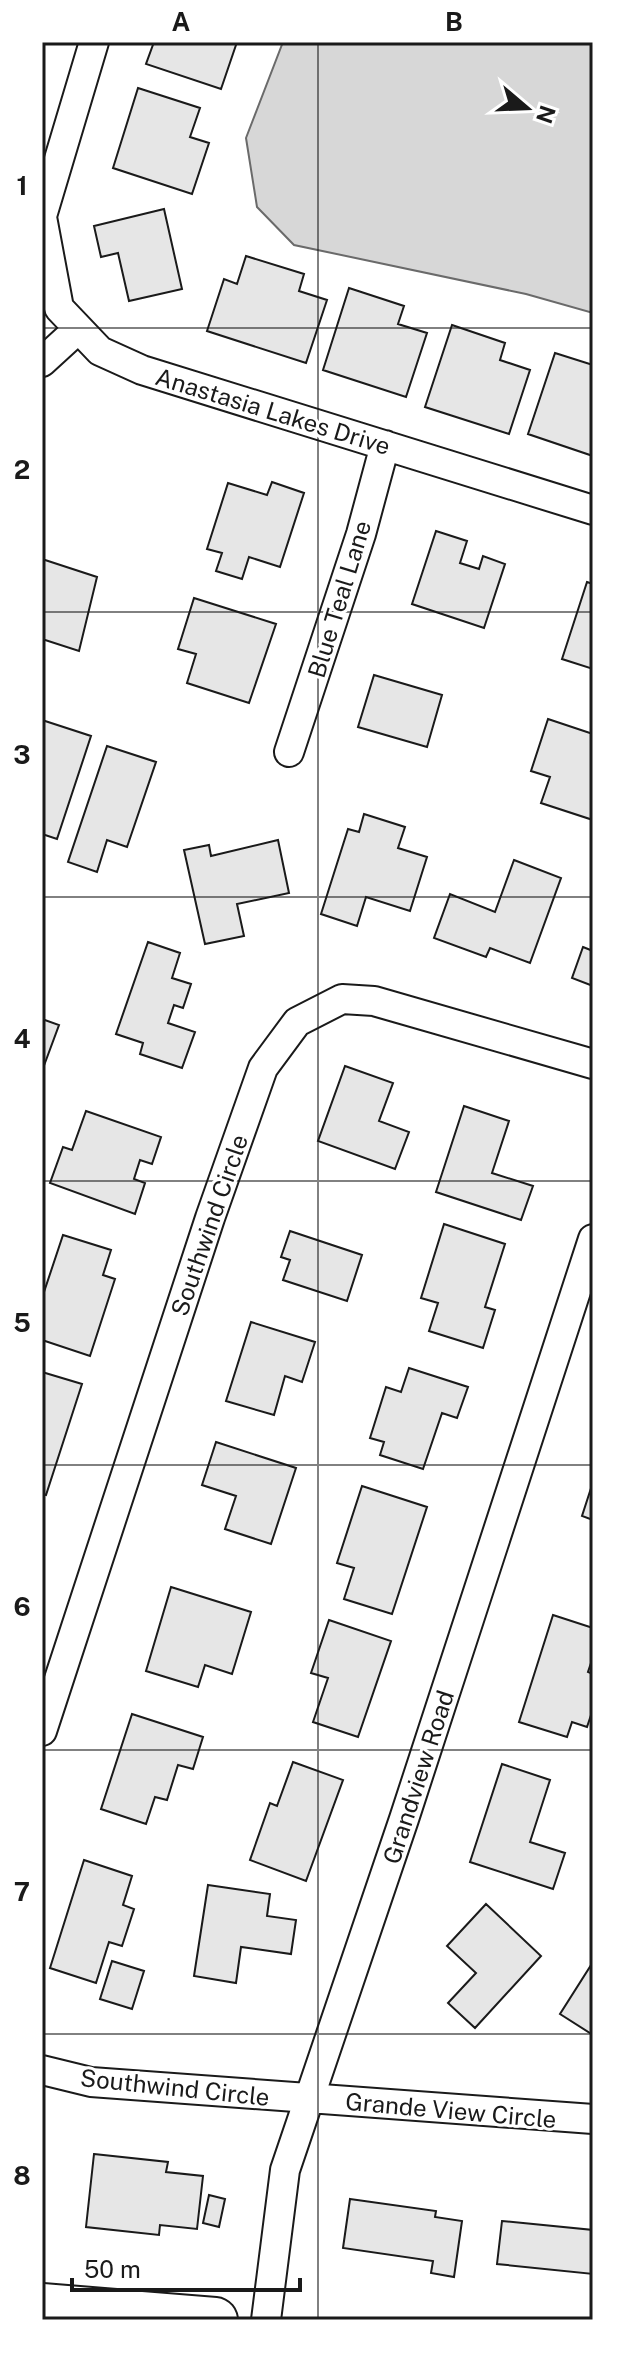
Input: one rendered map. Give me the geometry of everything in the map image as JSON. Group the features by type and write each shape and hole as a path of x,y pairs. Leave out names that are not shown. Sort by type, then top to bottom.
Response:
{"main road":[{"path":"42,2306 215,2320"}],"street":[{"name":"Anastasia Lakes Drive","path":"94,42 42,217 59,308 77,330 100,351 142,370 593,510"},
{"path":"42,362 77,330"},
{"name":"Blue Teal Lane","path":"289,752 361,534 385,445"},
{"name":"Southwind Circle","path":"42,1731 210,1218 263,1068 297,1022 342,999 374,1001 593,1064"},
{"name":"Grandview Road","path":"266,2320 285,2170 404,1819 593,1239"},
{"name":"Southwind Circle","path":"42,2070 91,2082 309,2100"},
{"name":"Grande View Circle","path":"309,2100 593,2119"}],"shaded area":[{"path":"283,42 593,42 593,313 526,294 294,245 257,207 246,138"}],"building":[{"path":"154,42 237,42 221,89 146,64"},
{"path":"138,88 200,108 190,137 209,143 192,194 113,168"},
{"path":"164,209 182,289 129,301 118,253 101,257 94,226"},
{"path":"246,256 304,274 299,291 327,300 306,363 207,331 224,279 237,284"},
{"path":"349,288 404,306 398,324 427,333 406,397 323,370"},
{"path":"452,325 505,343 500,360 530,370 509,434 425,407"},
{"path":"555,353 593,365 593,456 528,434"},
{"path":"272,482 304,493 280,567 249,557 242,579 216,571 222,553 207,549 228,483 267,495"},
{"path":"436,531 467,541 460,563 479,569 483,556 505,564 484,628 412,604"},
{"path":"42,559 97,577 79,651 42,639"},
{"path":"587,582 593,584 593,669 562,659"},
{"path":"194,598 276,624 249,703 187,683 196,654 178,649"},
{"path":"374,675 442,695 427,747 358,727"},
{"path":"548,719 593,734 593,820 541,803 550,777 531,771"},
{"path":"42,720 91,736 57,839 42,834"},
{"path":"107,746 156,762 127,847 107,840 97,872 68,862"},
{"path":"364,814 405,827 398,848 427,857 410,911 366,897 357,926 321,914 348,829 359,832"},
{"path":"278,840 289,893 237,904 244,936 205,944 184,850 209,845 211,856"},
{"path":"514,860 561,878 530,963 490,948 486,957 434,938 450,894 495,912"},
{"path":"148,942 180,953 172,978 191,984 183,1008 174,1005 168,1023 195,1032 182,1068 140,1054 143,1043 116,1034"},
{"path":"583,947 593,951 593,986 572,978"},
{"path":"42,1019 59,1025 42,1071"},
{"path":"345,1066 393,1083 379,1121 409,1132 395,1169 318,1141"},
{"path":"464,1106 509,1121 492,1173 533,1186 521,1220 436,1192"},
{"path":"86,1111 161,1137 152,1164 140,1160 134,1179 145,1183 135,1214 50,1183 63,1147 72,1150"},
{"path":"444,1224 505,1244 485,1307 495,1310 483,1348 429,1331 438,1303 421,1298"},
{"path":"290,1231 362,1255 347,1301 283,1280 290,1260 281,1257"},
{"path":"63,1235 111,1250 103,1275 115,1279 90,1356 42,1340 42,1298"},
{"path":"251,1322 315,1342 302,1382 285,1376 274,1415 226,1401"},
{"path":"409,1368 468,1387 457,1418 442,1413 423,1469 380,1455 384,1442 370,1438 386,1387 401,1392"},
{"path":"42,1372 82,1384 46,1495 42,1494"},
{"path":"216,1442 296,1468 271,1544 225,1529 236,1496 202,1485"},
{"path":"593,1482 593,1520 582,1516"},
{"path":"362,1486 427,1507 392,1614 344,1599 354,1568 337,1563"},
{"path":"171,1587 251,1612 232,1674 205,1665 198,1687 146,1671"},
{"path":"553,1615 593,1628 593,1657 588,1672 593,1674 593,1709 587,1727 572,1722 567,1737 519,1722"},
{"path":"329,1620 391,1641 358,1737 313,1722 328,1678 311,1673"},
{"path":"132,1714 203,1737 193,1769 178,1765 167,1800 155,1797 146,1824 101,1809"},
{"path":"293,1762 343,1780 306,1881 250,1860 270,1803 277,1806"},
{"path":"502,1764 550,1780 530,1842 565,1853 553,1889 470,1862"},
{"path":"84,1860 132,1876 123,1905 134,1909 122,1946 109,1942 96,1983 50,1968"},
{"path":"208,1885 270,1894 267,1916 296,1920 291,1954 241,1947 236,1983 194,1976"},
{"path":"486,1904 541,1956 475,2028 448,2003 476,1973 447,1946"},
{"path":"112,1961 144,1971 132,2009 100,1999"},
{"path":"593,1962 593,2035 560,2014"},
{"path":"94,2154 168,2162 166,2172 203,2176 197,2229 160,2225 159,2235 86,2227"},
{"path":"209,2195 225,2199 219,2227 203,2223"},
{"path":"350,2199 436,2211 435,2217 462,2221 454,2277 431,2273 433,2261 343,2248"},
{"path":"502,2221 593,2230 593,2274 497,2264"}]}
